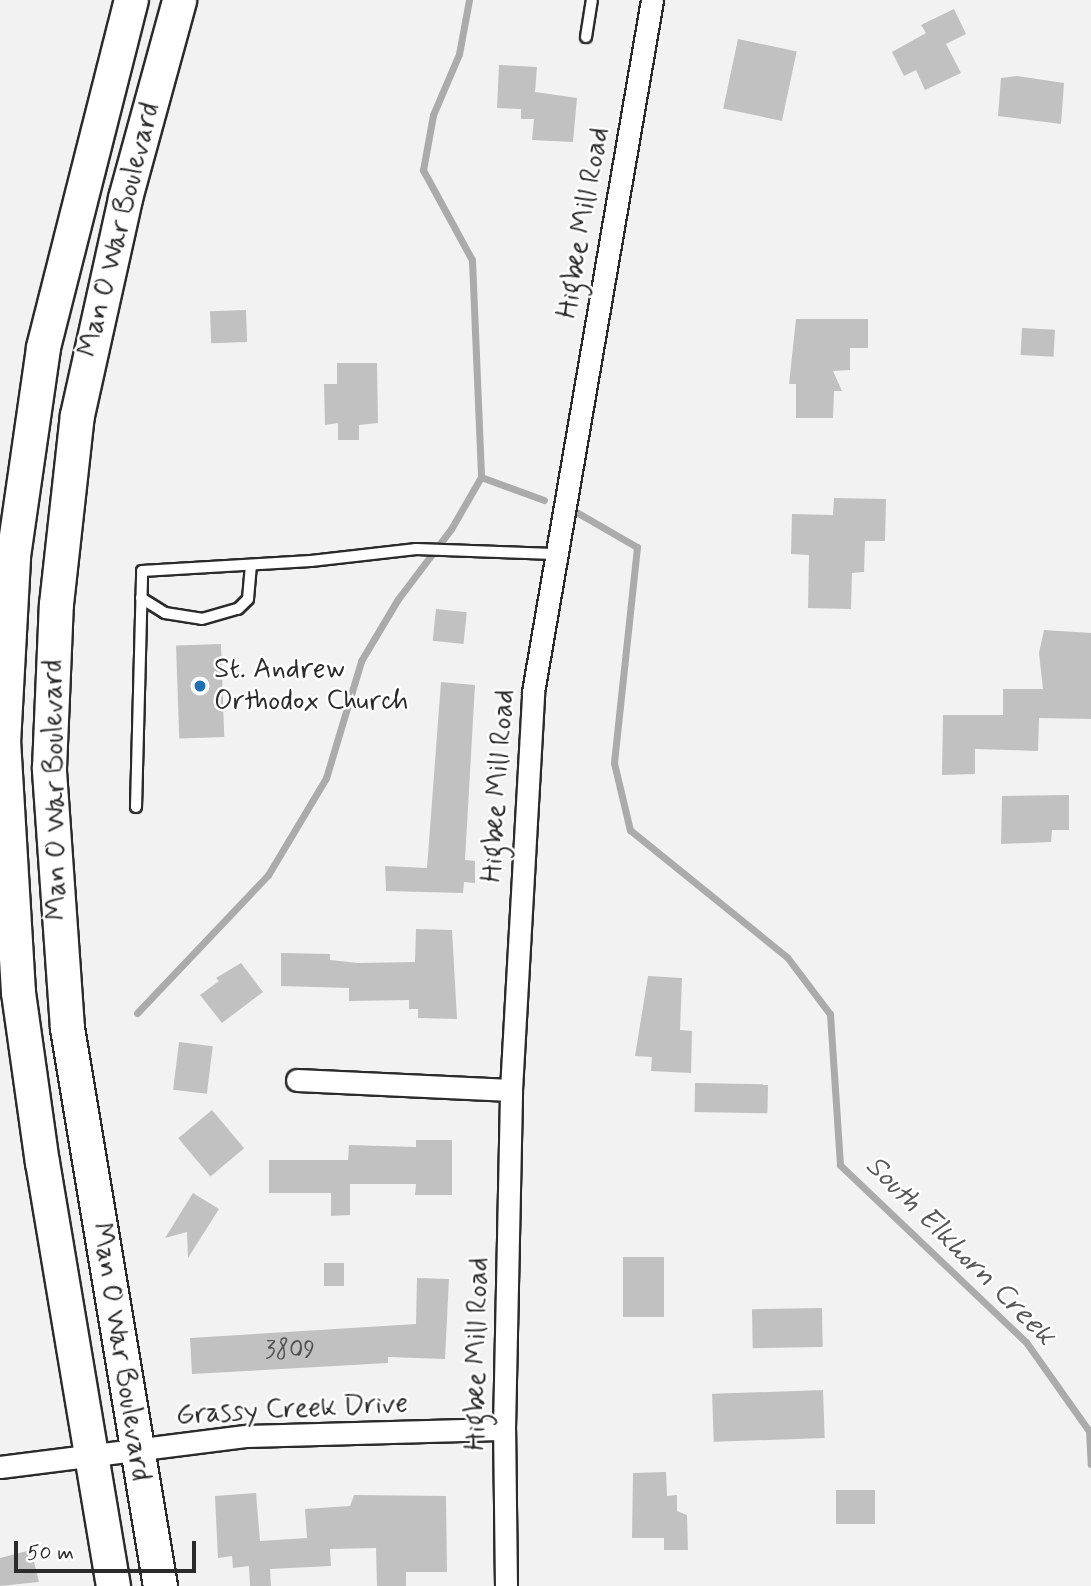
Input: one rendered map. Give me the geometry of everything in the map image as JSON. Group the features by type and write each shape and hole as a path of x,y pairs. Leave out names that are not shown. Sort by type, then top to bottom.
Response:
{"main road":[{"name":"Man O War Boulevard","path":"113,1586 89,1453 18,992 5,810 4,678 13,556 43,347 131,0"},
{"name":"Man O War Boulevard","path":"160,1586 67,1028 52,850 51,693 63,509 77,415 125,198 179,0"}],"street":[{"name":"Higbee Mill Road","path":"506,1586 504,1429 511,1090 525,788 540,634 652,0"},
{"path":"297,1080 511,1090"},
{"name":"Grassy Creek Drive","path":"0,1467 136,1447 247,1436 504,1429"}],"lane":[{"path":"586,37 592,0"},
{"path":"136,807 142,570 251,565 416,550 554,554"},
{"path":"141,598 165,613 202,619 238,609 248,599 251,565"}],"building":[{"path":"954,9 966,34 946,44 961,73 925,90 916,70 904,76 892,52 926,33 921,25"},
{"path":"738,39 797,51 782,121 723,108"},
{"path":"499,65 537,67 535,92 577,98 573,142 532,140 534,119 521,119 521,109 497,108"},
{"path":"1017,76 1064,83 1061,124 998,116 1001,78"},
{"path":"246,310 247,342 211,343 210,311"},
{"path":"796,319 868,319 868,348 850,348 850,370 833,371 842,391 834,391 833,418 796,418 796,384 789,384"},
{"path":"1022,328 1055,330 1054,357 1021,355"},
{"path":"337,363 377,363 378,423 359,425 359,440 338,440 338,423 325,425 324,384 337,384"},
{"path":"834,498 886,499 885,541 865,541 864,572 852,573 851,609 808,608 809,555 791,554 792,514 833,515"},
{"path":"436,609 467,612 463,644 433,641"},
{"path":"1044,630 1091,633 1091,719 1039,718 1038,751 975,749 975,774 942,775 943,715 1003,715 1003,689 1043,689 1039,653"},
{"name":"St. Andrew Orthodox Church","path":"221,644 224,737 179,739 176,646"},
{"path":"441,682 475,685 465,860 475,861 475,883 464,882 463,893 386,891 385,866 427,868"},
{"path":"1069,795 1069,830 1052,830 1051,842 1001,844 1002,796"},
{"path":"416,929 452,930 457,1019 418,1018 418,1009 409,1009 409,1000 349,1001 349,988 281,986 281,953 330,954 330,960 358,963 415,962"},
{"path":"241,963 263,992 222,1023 200,995 219,981 216,978"},
{"path":"648,976 682,978 680,1030 692,1031 691,1073 651,1071 652,1057 635,1056"},
{"path":"179,1042 213,1046 207,1094 173,1090"},
{"path":"695,1083 768,1084 767,1113 694,1112"},
{"path":"212,1110 244,1148 210,1177 178,1138"},
{"path":"416,1140 452,1140 452,1195 415,1195 416,1184 350,1184 350,1215 331,1216 331,1193 269,1193 269,1160 348,1160 349,1145 416,1147"},
{"path":"193,1193 219,1209 188,1258 187,1232 165,1238"},
{"path":"623,1257 664,1257 664,1317 623,1317"},
{"path":"324,1263 344,1263 344,1286 324,1286"},
{"path":"417,1278 449,1279 445,1359 388,1357 388,1363 192,1374 190,1338 416,1324"},
{"path":"822,1308 823,1347 753,1348 752,1309"},
{"path":"823,1390 825,1438 714,1442 712,1394"},
{"path":"666,1472 667,1496 677,1495 677,1511 687,1515 688,1550 664,1550 664,1538 632,1538 633,1473"},
{"path":"836,1490 875,1490 875,1524 836,1524"},
{"path":"256,1493 260,1541 307,1538 305,1509 350,1506 354,1495 446,1496 447,1572 406,1572 406,1586 377,1586 376,1548 330,1549 331,1566 270,1569 271,1586 250,1586 249,1566 233,1568 232,1556 218,1558 215,1496"},
{"path":"31,1550 39,1582 0,1586 0,1558"}],"waterway":[{"name":"South Elkhorn Creek","path":"469,0 459,54 433,115 423,170 472,260 481,477 544,500"},
{"path":"137,1013 268,875 326,778 361,661 398,599 451,529 481,477"},
{"name":"South Elkhorn Creek","path":"578,513 637,547 614,763 630,830 787,957 830,1014 840,1165 1026,1342 1089,1431 1091,1464"}],"place":[{"name":"St. Andrew Orthodox Church","path":"200,686"}]}
